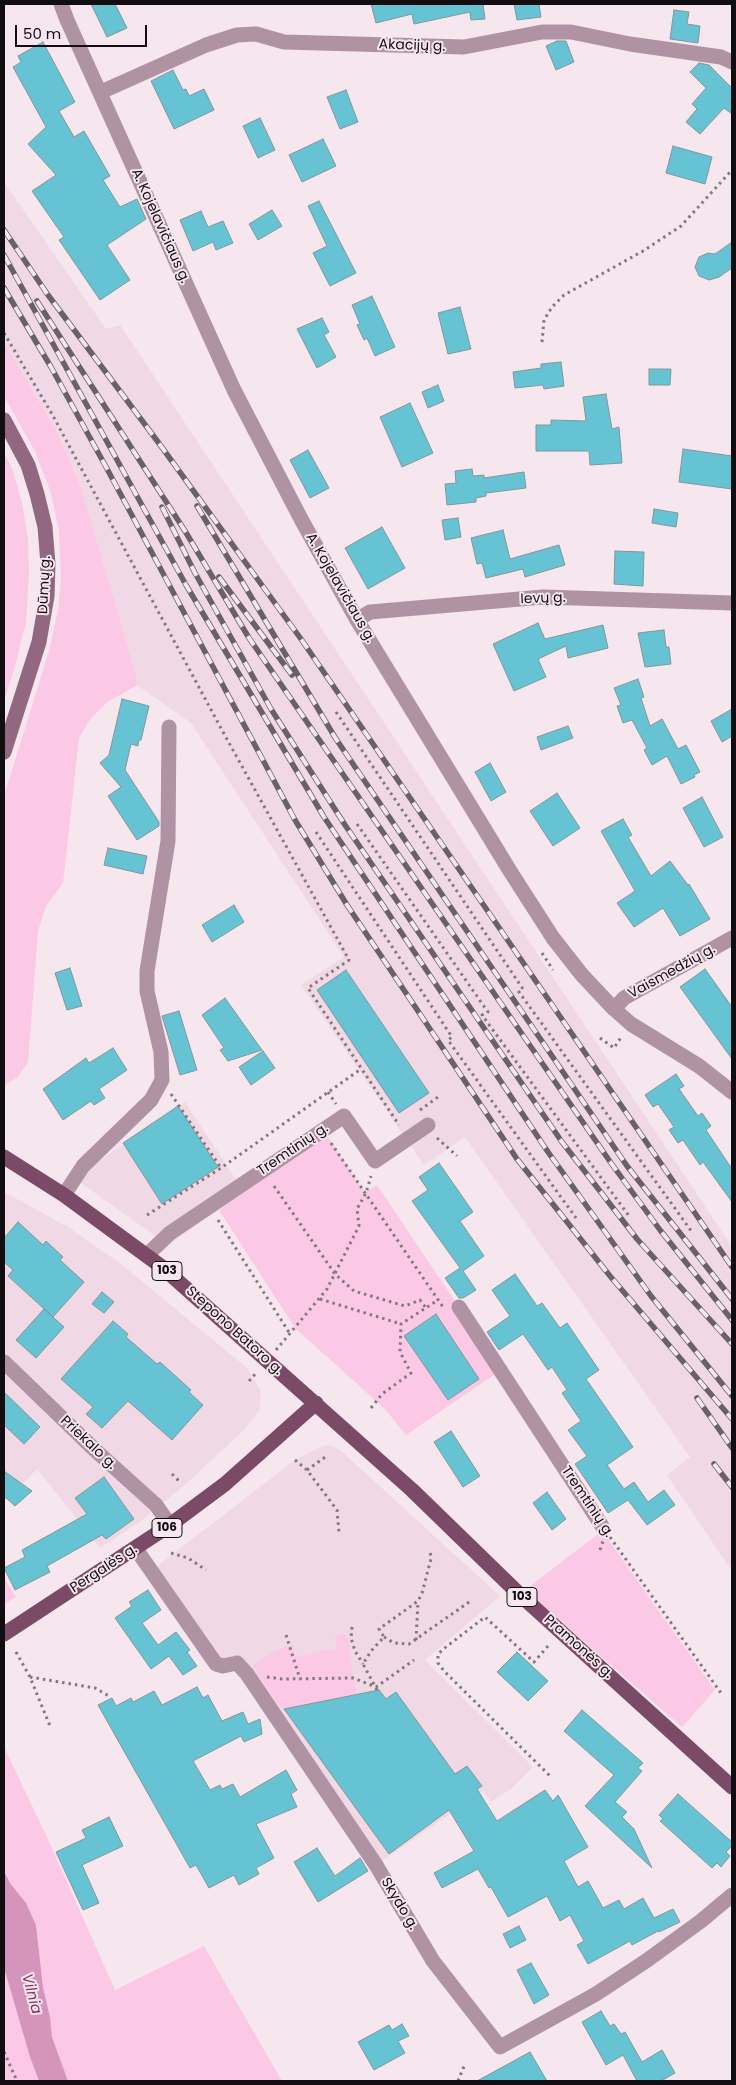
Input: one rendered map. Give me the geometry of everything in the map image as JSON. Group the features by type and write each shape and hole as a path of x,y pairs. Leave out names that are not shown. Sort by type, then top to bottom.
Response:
{"main road":[{"name":"Dūmų g.","path":"4,420 28,465 37,494 45,527 48,564 47,596 39,642 4,752"},
{"name":"Stepono Batoro g.","path":"4,1157 64,1195 147,1255 316,1402"},
{"name":"Pergalės g.","path":"4,1634 170,1525 225,1484 316,1402"},
{"name":"Pramonės g.","path":"316,1402 412,1490 512,1588 732,1787"}],"street":[{"name":"A. Kojelavičiaus g.","path":"61,4 234,390 357,620 554,938 582,975 630,1024 699,1066 732,1092"},
{"name":"Akacijų g.","path":"101,92 206,45 237,35 256,34 284,42 464,47 542,32 571,32 630,44 720,57 732,62"},
{"name":"Ievų g.","path":"357,620 370,612 543,597 732,603"},
{"path":"64,1195 83,1166 151,1100 162,1080 161,1052 147,991 147,971 168,841 169,728"},
{"name":"Vaismedžių g.","path":"614,1009 624,998 732,938"},
{"name":"Tremtinių g.","path":"147,1255 170,1232 344,1116 376,1161 428,1125"},
{"name":"Tremtinių g.","path":"459,1307 602,1526"},
{"name":"Priekalo g.","path":"4,1362 95,1450 156,1505 170,1525"},
{"path":"136,1548 216,1664 223,1666 236,1663 247,1674"},
{"name":"Skydo g.","path":"247,1674 376,1865 433,1961 500,2047 596,1994 701,1921 732,1895"}],"path":[{"path":"542,342 544,320 552,307 564,295 644,251 681,226 732,170"},
{"path":"4,333 52,414 227,740 349,960 308,988 399,1125"},
{"path":"336,712 523,989 519,992 692,1232"},
{"path":"356,824 488,1012 482,1016 629,1216"},
{"path":"316,832 452,1037 448,1040 576,1218"},
{"path":"600,1038 614,1048 630,1024"},
{"path":"147,1215 221,1168 362,1069"},
{"path":"162,1080 221,1168"},
{"path":"439,1142 457,1156"},
{"path":"332,1146 438,1300 402,1324"},
{"path":"274,1186 335,1274 354,1291 405,1306 420,1300 426,1308"},
{"path":"220,1224 290,1334 320,1299 335,1274 359,1226 357,1210 366,1193"},
{"path":"320,1299 402,1324"},
{"path":"371,1408 382,1394 412,1373 400,1352 402,1324"},
{"path":"307,1470 328,1455"},
{"path":"295,1460 307,1470 336,1510 339,1532"},
{"path":"172,1474 179,1480"},
{"name":"Tremtinių g.","path":"602,1526 721,1693"},
{"path":"416,1640 418,1601 422,1593 430,1560 430,1549"},
{"path":"171,1553 188,1558 206,1570"},
{"path":"418,1601 379,1629 384,1637 394,1643 409,1644 472,1600"},
{"path":"548,1646 534,1662 485,1617 442,1650 438,1656 438,1663 551,1776"},
{"path":"352,1627 351,1638 355,1651 377,1688"},
{"path":"286,1635 300,1679"},
{"path":"363,1664 371,1650 384,1637"},
{"path":"16,1652 30,1677 50,1726"},
{"path":"377,1688 414,1660"},
{"path":"247,1674 282,1680 353,1678 377,1688"},
{"path":"30,1677 95,1688 109,1696"},
{"path":"4,2052 17,2081"},
{"path":"458,2081 465,2064"}],"shaded area":[{"path":"4,182 106,329 120,325 732,1247 732,1571 667,1475 690,1457 465,1137 424,1165 301,985 344,957 191,723 137,685 136,675 81,487 56,430 4,342"},
{"path":"4,342 56,430 81,487 136,675 137,685 106,703 91,718 79,738 63,883 46,906 38,931 28,1062 18,1077 6,1084 4,1088 4,796 49,651 58,610 61,580 59,531 51,493 35,451 4,396"},
{"path":"4,452 13,471 22,503 28,539 29,574 26,622 4,701"},
{"path":"185,1102 244,1192 168,1245 74,1178"},
{"path":"326,1134 365,1193 377,1185 501,1370 406,1435 385,1409 295,1328 219,1210"},
{"path":"4,1192 68,1227 121,1264 247,1368 261,1391 259,1411 244,1430 187,1483 141,1521 100,1548 37,1469 7,1500 4,1499"},
{"path":"324,1445 340,1450 500,1596 425,1660 533,1767 511,1789 492,1801 483,1791 376,1865 247,1674 223,1666 152,1570 295,1460"},
{"path":"602,1531 715,1690 682,1727 525,1590"},
{"path":"4,1578 16,1597 4,1604"},
{"path":"342,1633 348,1638 356,1694 284,1709 277,1703 253,1666 274,1651 293,1645 296,1657 337,1648 335,1637"},
{"path":"4,1747 46,1835 115,1990 204,1946 282,2081 68,2081 52,2037 50,2017 43,1987 36,1925 26,1903 10,1883 4,1871"},
{"path":"4,1968 30,2057 39,2081 4,2081"}],"water":[{"name":"Vilnia","path":"4,1871 10,1883 26,1903 36,1925 43,1987 50,2017 52,2037 68,2081 39,2081 30,2057 4,1968"}],"building":[{"path":"91,4 115,4 127,28 107,37"},
{"path":"371,4 483,4 485,19 471,20 470,12 414,24 412,14 376,23"},
{"path":"514,4 539,4 541,17 517,20"},
{"path":"674,10 689,12 687,24 700,26 698,43 670,39"},
{"path":"557,41 566,41 574,62 556,70 546,46"},
{"path":"43,42 75,102 59,111 74,137 84,131 110,176 103,180 120,207 137,199 146,219 107,245 130,280 100,300 59,240 64,237 32,191 56,175 28,144 46,127 13,67 21,62 18,56"},
{"path":"699,63 709,65 732,88 732,114 724,108 700,134 686,122 697,109 692,104 706,88 690,72"},
{"path":"173,70 183,90 186,89 189,96 204,89 214,110 174,129 151,81"},
{"path":"346,90 358,122 340,129 327,97"},
{"path":"260,118 275,150 258,158 243,126"},
{"path":"323,139 336,166 302,182 289,155"},
{"path":"673,146 712,157 705,184 666,173"},
{"path":"319,201 356,273 330,286 313,253 327,246 308,206"},
{"path":"272,210 282,226 258,240 249,224"},
{"path":"201,211 208,227 223,221 233,243 216,250 213,242 193,251 180,220"},
{"path":"732,242 732,268 719,277 709,280 699,276 695,267 699,257 708,253 715,254"},
{"path":"372,296 395,347 375,356 367,338 364,340 357,325 360,324 352,305"},
{"path":"460,307 471,349 448,354 438,313"},
{"path":"322,318 329,332 324,335 336,357 317,368 297,329"},
{"path":"561,362 564,386 544,389 543,385 515,388 513,372 541,368 541,364"},
{"path":"649,369 671,369 670,385 649,385"},
{"path":"438,385 444,401 428,408 422,392"},
{"path":"606,394 612,429 619,427 622,463 590,465 589,451 536,451 536,425 551,425 551,420 586,421 583,397"},
{"path":"410,403 433,453 402,467 380,417"},
{"path":"683,449 732,456 732,489 679,482"},
{"path":"308,450 329,488 310,498 290,460"},
{"path":"472,469 473,476 484,475 484,478 524,472 526,488 486,493 486,496 476,498 476,502 447,505 445,484 456,483 455,471"},
{"path":"654,509 678,513 676,527 652,523"},
{"path":"458,518 461,537 445,540 442,520"},
{"path":"382,527 405,568 368,589 345,548"},
{"path":"503,530 510,559 559,545 565,565 525,577 523,569 486,578 482,563 477,564 471,538"},
{"path":"615,551 644,552 643,586 614,584"},
{"path":"538,623 545,639 603,625 608,648 568,658 566,646 538,659 546,677 514,691 493,644"},
{"path":"664,630 671,664 645,667 638,633"},
{"path":"638,679 644,697 641,698 650,726 662,719 678,749 686,745 700,772 694,775 695,777 681,784 667,756 652,765 644,750 647,748 632,720 623,723 617,706 621,705 614,688"},
{"path":"122,699 149,706 141,740 139,740 138,746 131,744 125,770 159,822 159,826 137,840 108,796 121,787 100,763 109,755"},
{"path":"732,709 732,736 722,742 711,721"},
{"path":"568,726 573,738 541,750 537,737"},
{"path":"490,763 506,792 491,801 475,772"},
{"path":"557,793 580,828 553,846 530,811"},
{"path":"702,797 723,837 704,847 683,808"},
{"path":"623,819 632,835 628,837 651,876 670,861 689,884 710,919 680,936 663,908 634,927 617,903 635,891 601,831"},
{"path":"108,848 147,856 143,874 104,865"},
{"path":"234,905 244,922 212,942 202,925"},
{"path":"70,968 82,1006 67,1010 55,973"},
{"path":"705,969 732,1007 732,1059 680,987"},
{"path":"346,970 429,1093 399,1113 317,990"},
{"path":"225,998 262,1050 228,1061 220,1050 224,1048 202,1015"},
{"path":"179,1011 197,1070 180,1075 162,1016"},
{"path":"113,1048 127,1070 99,1089 105,1098 94,1105 91,1101 63,1120 43,1089 86,1058 89,1063"},
{"path":"263,1051 275,1068 251,1085 239,1067"},
{"path":"676,1074 684,1086 679,1089 698,1116 702,1113 711,1126 706,1130 732,1169 732,1202 703,1162 700,1165 683,1140 678,1143 669,1130 674,1127 658,1104 653,1107 645,1095"},
{"path":"178,1106 218,1167 162,1204 123,1143"},
{"path":"439,1163 473,1212 460,1221 484,1256 463,1271 476,1290 463,1298 459,1298 445,1278 460,1268 412,1201 428,1190 419,1177"},
{"path":"18,1222 43,1245 46,1241 63,1257 60,1260 84,1282 53,1317 8,1276 13,1270 4,1262 4,1238"},
{"path":"515,1274 537,1306 542,1303 560,1328 567,1323 599,1370 586,1379 633,1447 607,1465 624,1489 634,1482 648,1502 664,1490 675,1505 647,1525 628,1500 608,1513 575,1464 587,1456 568,1430 581,1421 562,1393 567,1390 552,1367 548,1370 523,1334 499,1350 487,1332 510,1316 492,1290"},
{"path":"102,1292 114,1302 104,1313 92,1304"},
{"path":"44,1309 64,1327 36,1358 16,1340"},
{"path":"436,1314 479,1379 448,1400 404,1336"},
{"path":"113,1321 128,1334 126,1337 157,1364 160,1362 191,1390 189,1392 203,1405 172,1440 128,1401 102,1428 86,1414 93,1407 61,1379"},
{"path":"4,1392 40,1427 24,1444 4,1425"},
{"path":"451,1431 480,1476 463,1487 434,1442"},
{"path":"4,1471 32,1491 15,1506 4,1496"},
{"path":"104,1477 134,1519 106,1539 102,1535 47,1566 50,1572 15,1590 4,1568 25,1557 22,1550 87,1514 75,1498"},
{"path":"547,1492 566,1519 552,1530 533,1503"},
{"path":"148,1590 161,1610 142,1623 158,1645 176,1632 190,1650 187,1652 197,1666 183,1675 169,1656 151,1669 115,1618 132,1606 129,1602"},
{"path":"517,1652 548,1681 528,1701 497,1672"},
{"path":"197,1687 203,1698 208,1695 222,1721 243,1712 248,1724 260,1719 262,1734 244,1742 241,1736 193,1761 210,1790 220,1785 222,1789 233,1784 240,1797 286,1770 297,1790 291,1794 297,1807 256,1824 274,1858 256,1868 259,1874 239,1885 234,1875 209,1888 196,1865 190,1868 98,1705 112,1698 116,1706 131,1698 133,1702 154,1691 162,1705"},
{"path":"379,1690 386,1699 396,1692 455,1774 467,1766 482,1786 477,1789 497,1821 545,1790 553,1801 558,1795 588,1847 564,1861 578,1887 588,1881 603,1908 619,1900 624,1909 643,1898 654,1918 673,1909 680,1922 632,1945 630,1941 588,1964 577,1945 584,1941 570,1915 560,1921 547,1896 508,1917 478,1869 442,1888 434,1873 474,1851 449,1810 389,1854 284,1709"},
{"path":"582,1710 643,1763 638,1768 642,1771 615,1802 627,1812 622,1817 634,1829 652,1868 585,1806 614,1775 564,1731"},
{"path":"678,1794 732,1842 732,1846 726,1852 730,1856 721,1867 717,1863 712,1868 660,1821 663,1819 659,1815"},
{"path":"109,1817 123,1846 82,1865 99,1903 83,1910 56,1852 86,1838 82,1830"},
{"path":"317,1848 335,1876 360,1858 368,1871 318,1902 294,1862"},
{"path":"519,1926 526,1940 510,1948 503,1934"},
{"path":"531,1963 549,1995 534,2004 517,1970"},
{"path":"601,2011 610,2026 614,2024 621,2034 625,2032 642,2062 662,2050 675,2073 661,2081 637,2081 623,2055 606,2065 582,2022"},
{"path":"402,2024 409,2036 398,2041 405,2053 374,2070 358,2042 389,2025 392,2030"},
{"path":"530,2052 547,2081 477,2081"}],"railway":[{"path":"4,230 48,295 158,442 301,639 732,1267"},
{"path":"4,255 186,585 324,817 548,1152 651,1296 732,1396"},
{"path":"4,288 51,367 105,465 295,820 347,905 517,1159 610,1276 732,1419"},
{"path":"37,301 185,531 249,638 611,1163 660,1230 732,1320"},
{"path":"197,506 336,739 627,1166 732,1299"},
{"path":"162,507 195,573 271,709 345,825 562,1142 637,1239 732,1344"},
{"path":"219,577 292,675"},
{"path":"697,1398 732,1448"},
{"path":"714,1464 732,1487"}]}
